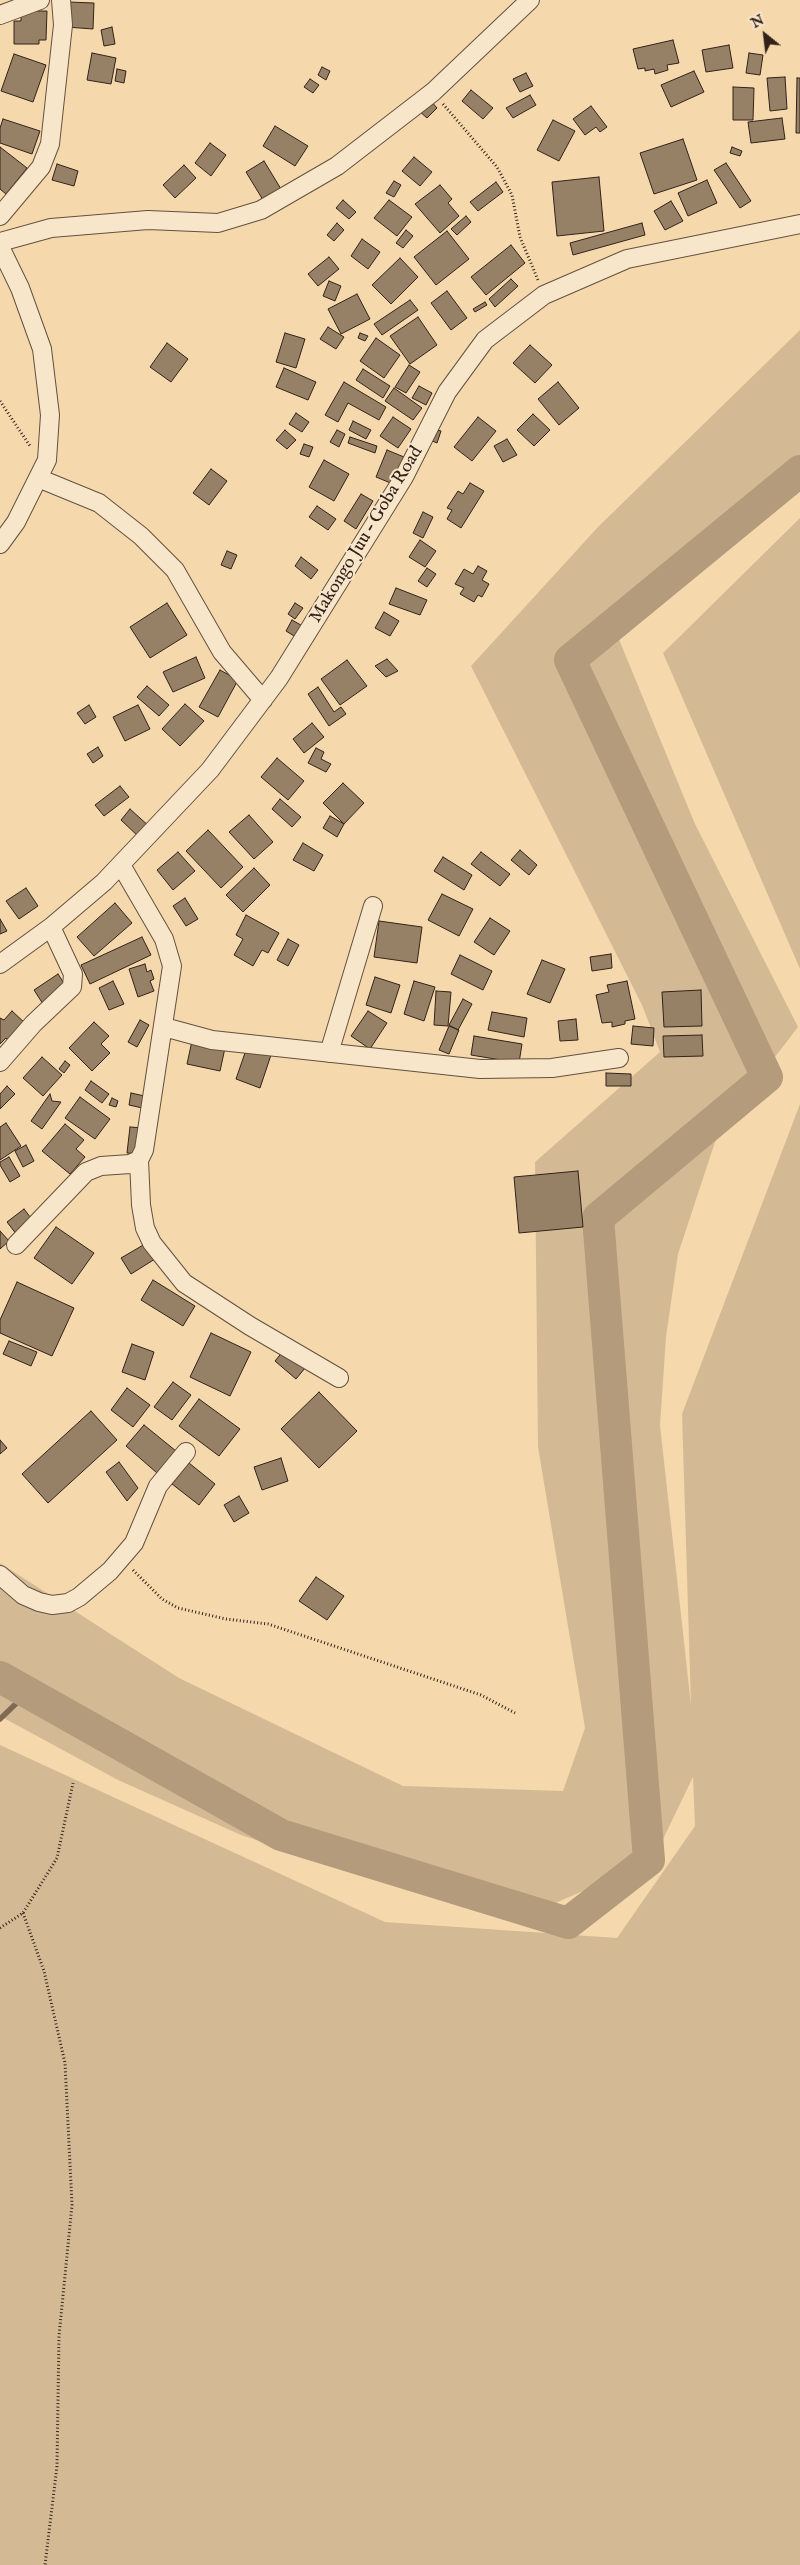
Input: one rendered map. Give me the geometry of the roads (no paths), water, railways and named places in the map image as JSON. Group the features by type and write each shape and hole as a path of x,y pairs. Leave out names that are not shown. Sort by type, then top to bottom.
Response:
{"street":[{"path":"0,15 40,0"},
{"path":"0,216 40,167 50,144 64,25 61,0"},
{"path":"0,242 51,228 148,220 218,223 260,210 337,166 433,92 530,0"},
{"name":"Makongo Juu – Goba Road","path":"0,964 51,928 121,866 210,770 263,700 335,590 404,477 447,392 486,340 544,295 628,259 800,224"},
{"path":"0,247 20,288 42,349 50,416 47,460 16,522 0,544"},
{"path":"41,472 99,503 141,536 174,570 222,652 263,700"},
{"path":"121,866 164,939 172,966 144,1150 139,1160 140,1205 145,1228 152,1243 184,1283 250,1326 339,1378"},
{"path":"329,1053 373,906"},
{"path":"0,1062 33,1024 72,987 73,974 51,928"},
{"path":"164,1027 212,1040 480,1069 552,1068 619,1058"},
{"path":"16,1245 86,1172 101,1166 130,1164 139,1160"},
{"path":"0,1576 24,1595 39,1602 52,1605 68,1603 88,1591 122,1558 134,1542 158,1486 186,1452"}],"waterway":[{"path":"0,1677 281,1835 568,1923 649,1860 598,1218 767,1077 570,660 800,471"},
{"path":"0,1719 28,1692"}]}
